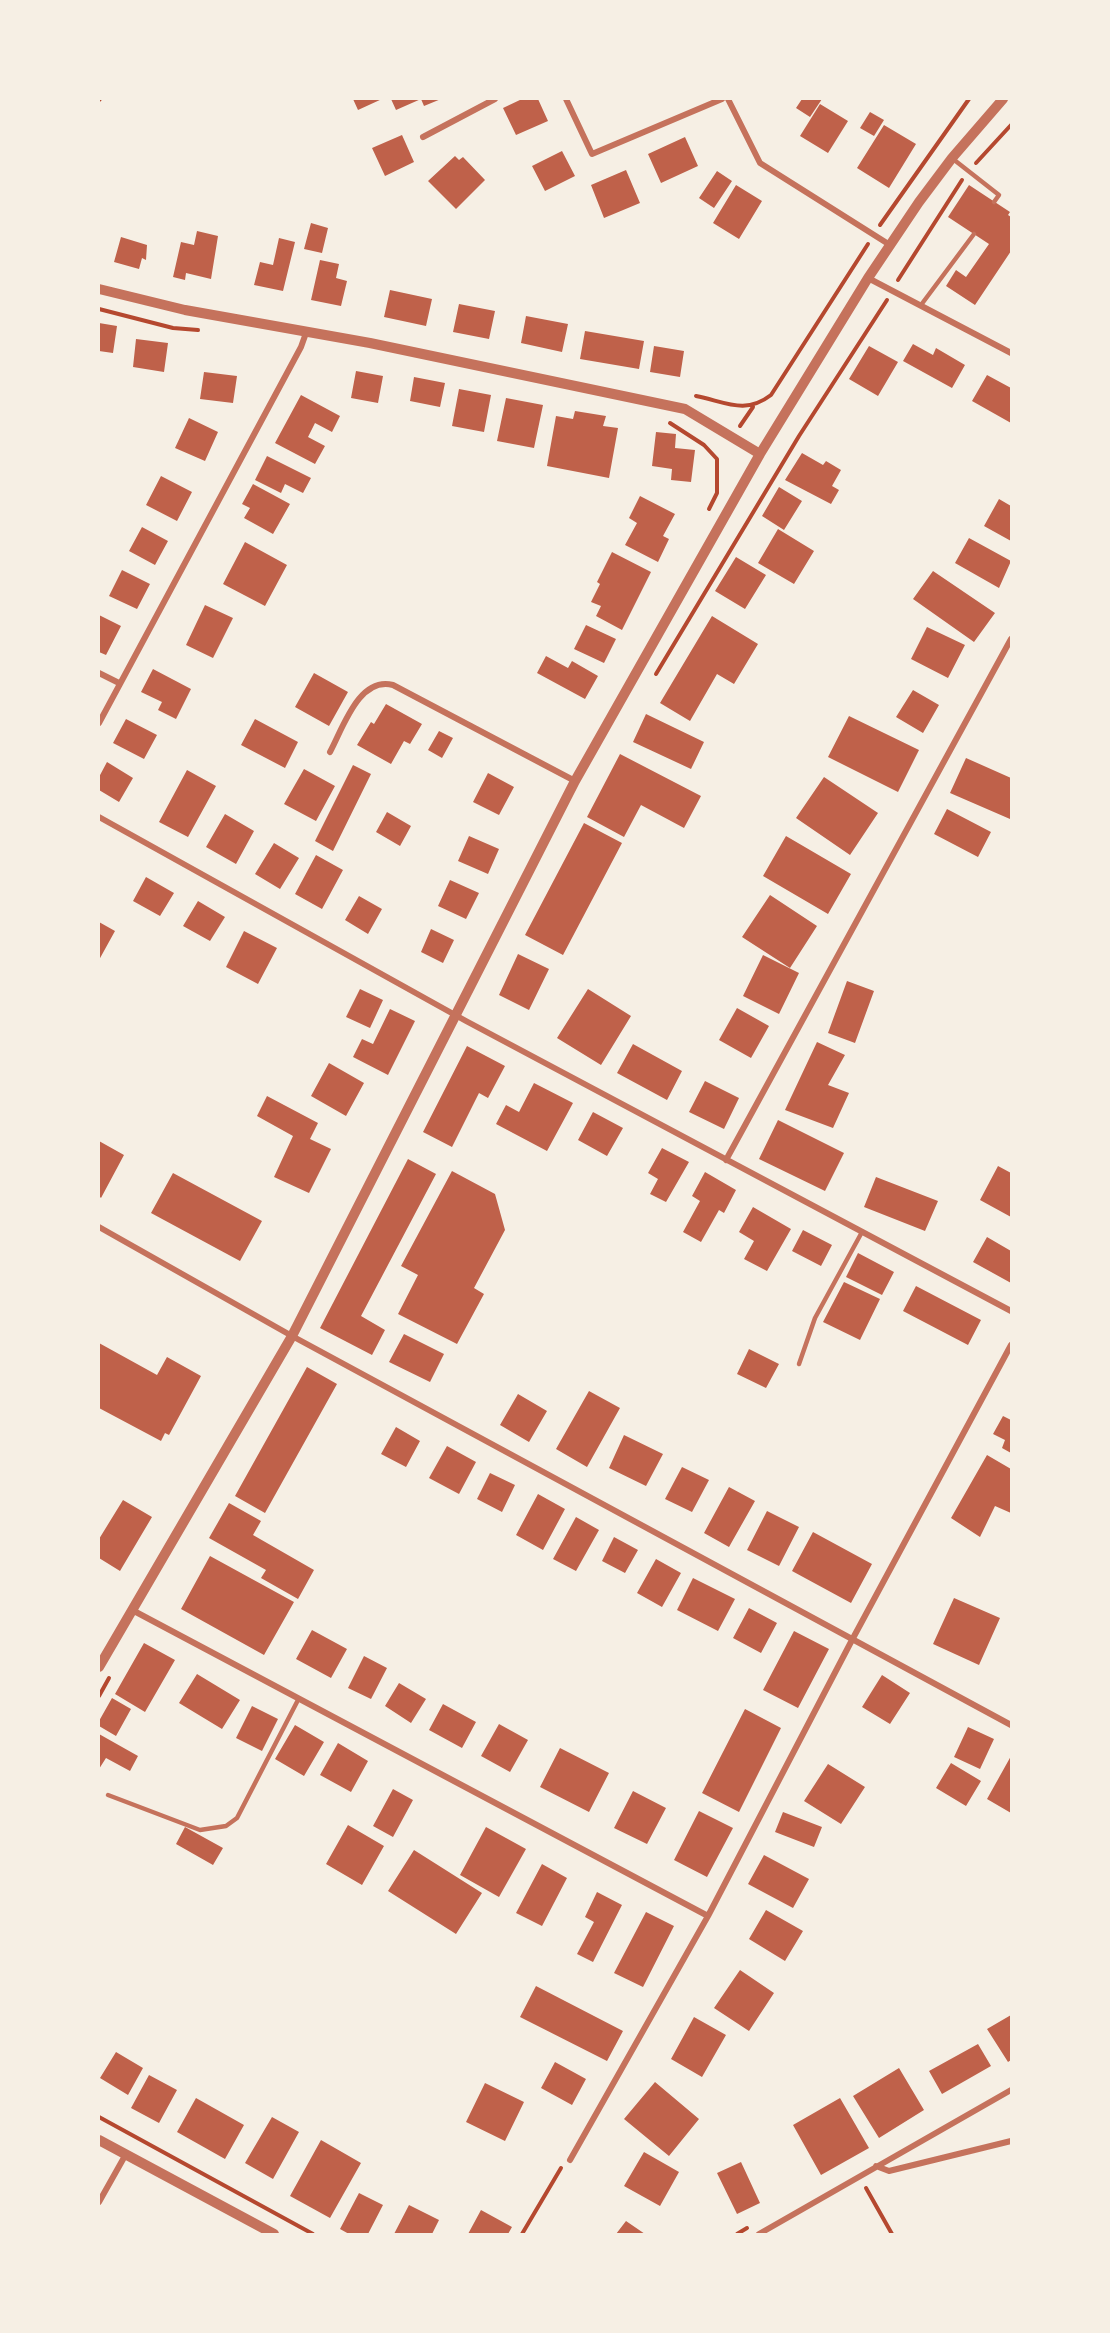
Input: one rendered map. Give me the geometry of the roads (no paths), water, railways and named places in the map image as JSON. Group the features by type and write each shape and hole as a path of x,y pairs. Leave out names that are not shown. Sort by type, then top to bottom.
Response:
{"street":[{"path":"423,137 495,99"},
{"path":"566,99 592,154 722,99"},
{"path":"728,99 760,163 890,245"},
{"path":"99,1667 134,1611 292,1336 575,781 760,454 890,245 952,158 1003,99"},
{"path":"868,278 1011,353"},
{"path":"99,289 185,310 685,409 760,454"},
{"path":"99,723 118,683 301,347 306,333"},
{"path":"726,1160 1011,639"},
{"path":"99,673 118,683"},
{"path":"330,752 361,696 369,687 383,682 393,685 575,781"},
{"path":"99,817 456,1016 1011,1311"},
{"path":"99,1227 292,1336 1011,1725"},
{"path":"570,2160 708,1916 852,1640 1011,1345"},
{"path":"134,1611 708,1916"},
{"path":"759,2234 1011,2090"},
{"path":"99,2140 274,2234"},
{"path":"876,2166 888,2171 1011,2141"},
{"path":"99,2202 126,2154"}],"lane":[{"path":"952,158 999,195 994,202"},
{"path":"921,305 974,234"},
{"path":"800,1364 815,1318 862,1232"},
{"path":"108,1795 200,1830 226,1826 237,1818 298,1700"}]}
